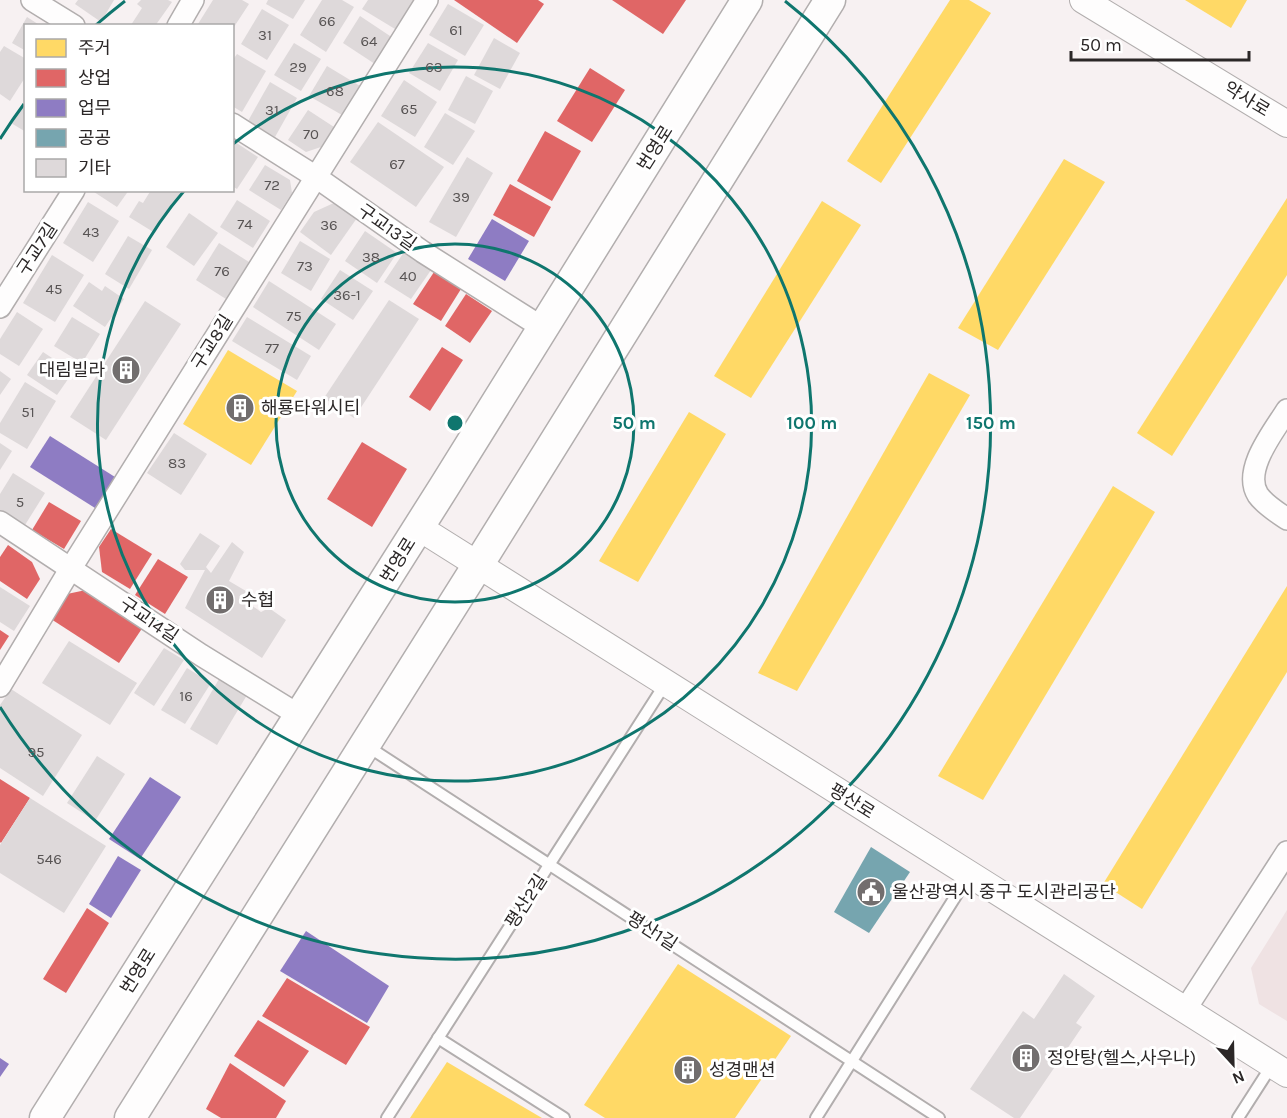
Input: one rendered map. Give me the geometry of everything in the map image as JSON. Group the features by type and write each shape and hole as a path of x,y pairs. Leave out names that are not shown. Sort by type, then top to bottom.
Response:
{"main road":[{"name":"번영로","path":"45,1118 300,716 747,0"},
{"path":"130,1118 830,0"}],"street":[{"path":"32,0 71,24"},
{"path":"179,24 193,0"},
{"name":"구교8길","path":"0,686 71,568 427,0"},
{"name":"약사로","path":"1083,0 1287,124"},
{"name":"구교13길","path":"234,125 316,177 423,252 543,328"},
{"name":"구교7길","path":"0,307 73,192"},
{"path":"1287,410 1257,460 1254,473 1254,484 1258,495 1287,519"},
{"name":"구교14길","path":"0,522 201,655 300,716"},
{"name":"평산로","path":"418,527 1280,1069"},
{"path":"1185,1010 1287,852"}],"lane":[{"name":"평산2길","path":"387,1118 665,683"},
{"name":"평산1길","path":"364,744 939,1118"},
{"path":"816,1118 969,875"},
{"path":"438,1038 564,1118"},
{"path":"1238,1118 1280,1069"}],"shaded area":[{"path":"1287,910 1287,1021 1259,1004 1251,968"}],"building: 주거":[{"path":"950,0 969,0 991,13 881,183 847,161"},
{"path":"1185,0 1247,0 1231,28"},
{"path":"1064,159 1105,182 998,350 958,328"},
{"path":"1287,198 1287,275 1172,456 1137,433"},
{"path":"822,201 861,225 751,398 714,376"},
{"name":"해룡타워시티","path":"228,350 297,391 251,465 183,424"},
{"path":"929,373 970,395 797,691 758,673"},
{"path":"689,412 726,434 638,582 599,561"},
{"path":"1113,486 1155,512 983,800 938,776"},
{"path":"1287,586 1287,672 1142,909 1103,884"},
{"name":"성경맨션","path":"678,964 791,1036 735,1118 605,1118 584,1105"},
{"path":"447,1062 542,1118 410,1118"}],"building: 상업":[{"path":"454,0 538,0 544,4 517,43"},
{"path":"612,0 686,0 663,34"},
{"path":"590,68 625,90 592,142 557,121"},
{"path":"545,131 581,151 552,201 517,181"},
{"path":"510,184 551,207 534,237 493,215"},
{"path":"434,272 461,289 441,321 413,304"},
{"path":"466,294 492,311 470,343 445,326"},
{"path":"442,347 463,360 430,411 409,397"},
{"path":"362,442 407,469 372,527 327,499"},
{"path":"49,502 81,521 64,549 32,530"},
{"path":"111,529 152,554 130,589 102,572 99,547"},
{"path":"8,545 32,562 40,579 27,599 0,581 0,557"},
{"path":"158,559 188,577 165,614 135,595"},
{"path":"86,590 143,627 119,663 51,619 67,594"},
{"path":"0,630 9,636 0,650"},
{"path":"0,779 30,798 1,843 0,842"},
{"path":"87,908 109,923 66,993 43,979"},
{"path":"287,978 370,1027 346,1065 262,1016"},
{"path":"258,1020 309,1051 284,1087 234,1056"},
{"path":"230,1063 286,1101 276,1118 221,1118 206,1109"}],"building: 업무":[{"path":"492,219 529,241 505,281 468,259"},
{"path":"50,436 115,477 95,508 30,467"},
{"path":"150,777 181,797 140,859 109,839"},
{"path":"118,856 141,870 111,918 89,904"},
{"path":"306,931 389,986 367,1023 280,971"},
{"path":"0,1058 9,1064 0,1077"}],"building: 공공":[{"name":"울산광역시 중구 도시관리공단","path":"871,847 910,872 869,933 834,912"}],"building: 기타":[{"path":"78,0 114,0 101,22 75,4"},
{"path":"141,0 172,2 156,24 132,24 142,8 137,4"},
{"path":"213,0 242,0 249,4 234,27 234,24 198,24"},
{"path":"268,0 305,0 293,19 266,4"},
{"path":"322,0 342,0 354,7 326,52 300,35"},
{"path":"368,0 417,0 400,32 362,9"},
{"path":"448,4 484,25 465,56 429,35"},
{"path":"262,9 289,25 267,60 241,44"},
{"path":"360,16 396,40 378,66 343,43"},
{"path":"27,17 38,24 24,24 24,50 12,43"},
{"path":"494,38 520,53 500,89 474,75"},
{"path":"294,43 321,59 301,91 274,75"},
{"path":"428,43 458,60 440,91 409,73"},
{"path":"4,46 24,58 24,79 10,101 0,94 0,52"},
{"path":"237,54 266,71 242,112 234,107 234,58"},
{"path":"327,66 360,86 342,115 309,96"},
{"path":"466,76 493,91 475,124 448,110"},
{"path":"404,80 437,102 415,137 381,116"},
{"path":"270,82 297,98 275,137 248,121"},
{"path":"24,104 24,131 11,123"},
{"path":"308,110 334,127 321,147 306,152 288,140"},
{"path":"445,113 475,131 453,165 424,147"},
{"path":"378,122 444,167 416,207 350,162"},
{"path":"234,141 258,157 237,189 234,187"},
{"path":"467,157 493,173 456,237 429,222"},
{"path":"265,165 290,180 292,193 281,210 249,190"},
{"path":"94,192 128,192 117,207"},
{"path":"150,192 181,192 155,233 129,217 139,201 143,203"},
{"path":"237,200 270,221 253,248 220,227"},
{"path":"88,202 119,221 93,262 63,243"},
{"path":"336,202 357,218 331,255 300,232 314,212"},
{"path":"189,213 218,233 194,266 166,247"},
{"path":"365,231 397,253 377,283 345,261"},
{"path":"128,236 152,250 129,289 105,274"},
{"path":"300,241 330,259 311,291 281,273"},
{"path":"219,243 249,262 226,299 196,280"},
{"path":"404,252 431,270 411,299 384,282"},
{"path":"52,255 84,275 55,322 23,303"},
{"path":"340,270 373,291 353,320 321,299"},
{"path":"269,281 336,324 319,350 253,307"},
{"path":"89,282 102,291 105,286 124,299 105,327 73,306"},
{"path":"389,300 419,319 354,418 324,398"},
{"name":"대림빌라","path":"145,301 181,324 106,440 70,417"},
{"path":"17,312 43,329 19,366 0,354 0,339"},
{"path":"72,317 100,334 82,363 54,346"},
{"path":"247,317 311,356 297,380 232,341"},
{"path":"43,352 73,372 57,395 27,375"},
{"path":"0,371 11,379 0,395"},
{"path":"25,382 56,401 27,449 0,433 0,423"},
{"path":"174,433 207,454 181,495 147,473"},
{"path":"0,443 12,451 0,470"},
{"path":"13,473 45,493 25,525 0,510 0,494"},
{"name":"수협","path":"200,533 220,546 206,567 211,573 232,542 244,552 229,581 251,594 251,605 261,612 269,608 286,620 262,658 185,608 205,570 185,570 180,564"},
{"path":"0,587 30,606 14,631 0,622"},
{"path":"69,641 137,683 110,725 42,683"},
{"path":"164,648 184,660 154,706 134,693"},
{"path":"187,668 211,683 185,724 161,710"},
{"path":"219,679 247,695 217,745 190,729"},
{"path":"11,689 82,735 43,796 0,768 0,705"},
{"path":"97,756 125,774 95,821 67,803"},
{"path":"30,798 106,846 64,913 0,873 0,845"},
{"name":"정안탕(헬스,사우나)","path":"1064,974 1095,996 1076,1023 1082,1027 1020,1118 1014,1118 970,1089 1023,1011 1034,1019"}],"place":[{"name":"대림빌라","path":"126,370"},
{"name":"해룡타워시티","path":"240,408"},
{"name":"수협","path":"220,600"},
{"name":"울산광역시 중구 도시관리공단","path":"871,892"},
{"name":"정안탕(헬스,사우나)","path":"1026,1058"},
{"name":"성경맨션","path":"688,1070"}]}
